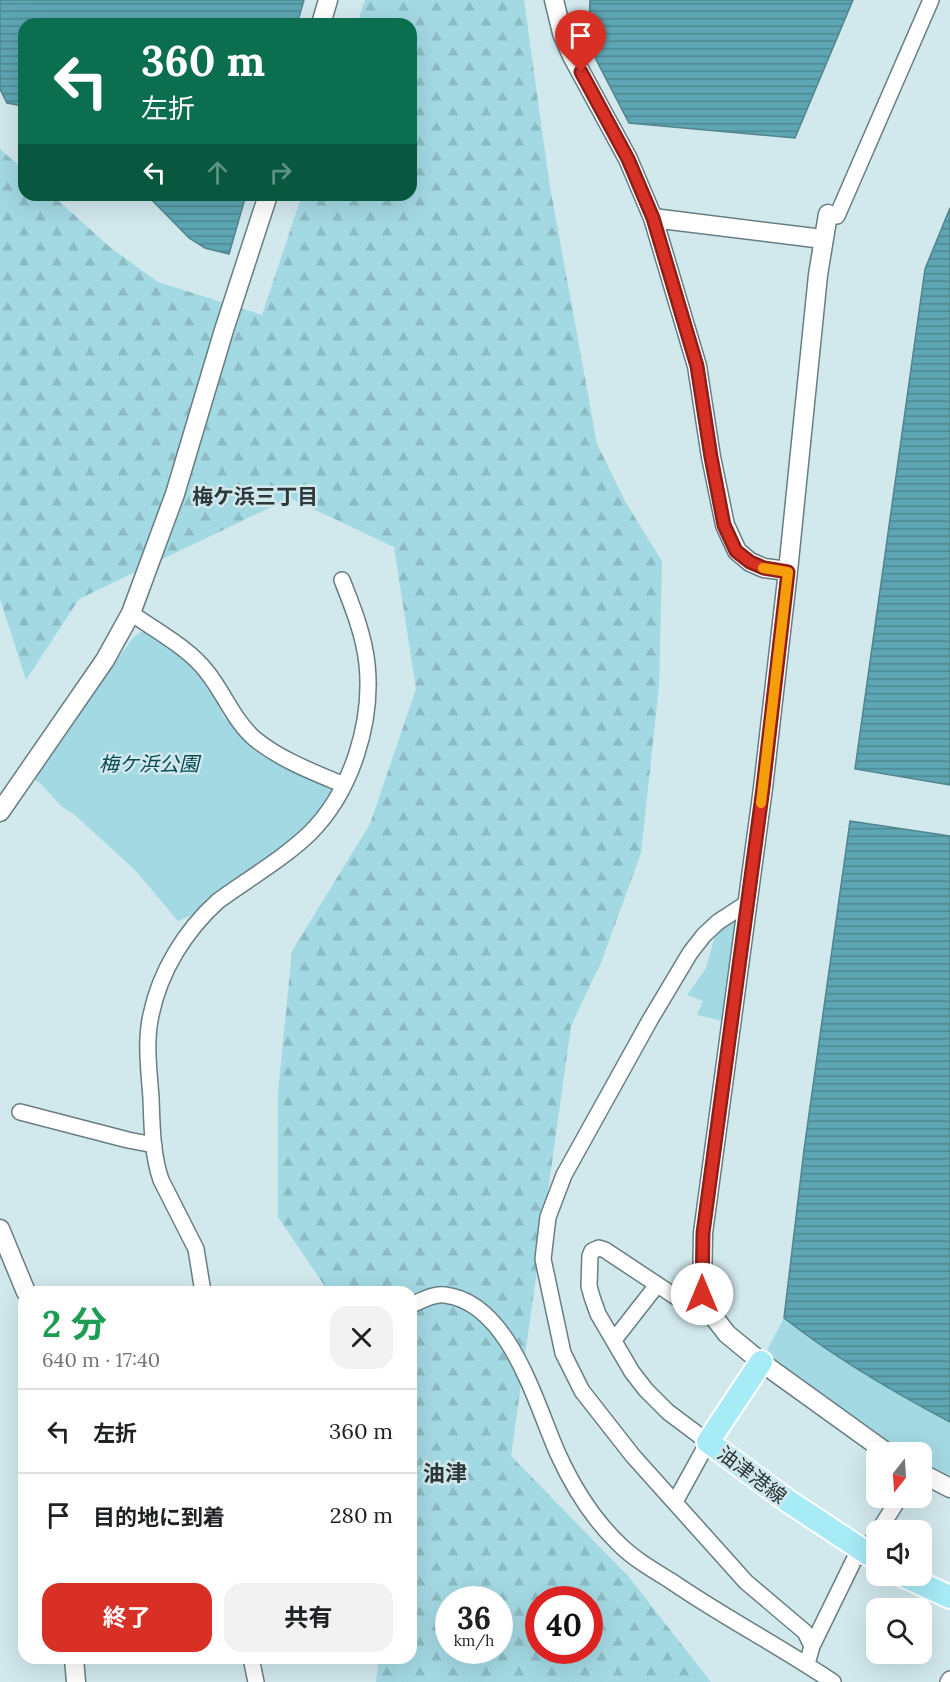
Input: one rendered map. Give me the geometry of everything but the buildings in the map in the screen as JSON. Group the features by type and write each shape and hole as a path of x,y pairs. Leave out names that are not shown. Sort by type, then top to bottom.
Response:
{"main road":[{"name":"油津港線","path":"761,1362 708,1442 788,1501 866,1546"},
{"path":"926,1586 950,1597"}],"street":[{"path":"323,18 328,0"},
{"path":"554,0 562,33 572,56 628,159 653,218 697,366 724,525 736,551 750,562 764,568 788,572"},
{"path":"872,1442 761,1362 727,1334 713,1316 702,1294 703,1233 788,572 823,239 828,214 837,216 932,0"},
{"path":"0,812 105,660 131,613 175,494 224,330 266,201"},
{"path":"653,218 823,239"},
{"path":"202,1286 196,1249 161,1180 154,1145 149,1033 151,1015 160,983 167,969 190,931 204,914 309,833 336,801 344,785 363,731 368,692 361,634 342,580"},
{"path":"131,613 191,654 207,671 241,724 253,737 294,764 344,785"},
{"path":"747,903 718,922 704,935 690,953 650,1020 564,1175 550,1210 543,1253 557,1332 570,1371 582,1391 602,1418 746,1582 805,1632 812,1646"},
{"path":"20,1112 154,1145"},
{"path":"0,1228 24,1286"},
{"path":"675,1502 708,1442 668,1412 632,1372 598,1314 592,1298 589,1286 590,1256 592,1251 599,1248 605,1250 688,1305 702,1294"},
{"path":"614,1340 657,1285"},
{"path":"417,1302 444,1294 470,1302 489,1317 510,1347 536,1396 558,1455 585,1503 602,1527 633,1557 833,1682"},
{"path":"932,1479 950,1488"},
{"path":"807,1664 812,1646 854,1560 866,1553"},
{"path":"74,1664 76,1682"},
{"path":"252,1664 256,1682"}],"green space":[{"path":"365,0 524,0 549,181 597,444 626,503 662,561 659,686 641,853 602,960 571,1026 511,1456 628,1576 711,1682 376,1682 378,1664 417,1664 417,1286 325,1286 278,1217 278,1092 292,951 370,824 416,689 394,547 290,498 79,599 26,680 0,599 0,149 18,165 18,201 59,201 111,248 158,282 262,315 300,201 417,201 417,18 359,18"},
{"name":"梅ケ浜公園","path":"152,628 188,659 216,701 223,716 261,755 332,788 332,798 315,826 202,910 178,921 136,871 76,816 61,806 41,784 30,777 133,638"},
{"path":"744,909 727,1022 697,1015 703,1001 687,995 706,968 718,925"},
{"path":"784,1318 844,1361 950,1422 950,1488 932,1478 932,1442 872,1442 761,1362"}],"shaded area":[{"path":"0,0 304,0 299,18 18,18 18,105 7,103 0,89"},
{"path":"590,0 853,0 795,138 629,123 588,44"},
{"path":"153,201 244,201 229,254 205,248 189,238"},
{"path":"950,208 950,785 855,769 925,269"},
{"path":"850,821 950,836 950,1422 865,1374 784,1318 804,1150"}],"slow traffic":[{"path":"761,803 788,572 763,568"}],"district":[{"name":"梅ケ浜三丁目","path":"255,497"},
{"name":"油津","path":"445,1473"}],"route":[{"path":"581,72 628,159 653,218 697,366 724,525 736,551 750,562 764,568 788,572 763,788 703,1233 702,1294"}]}
